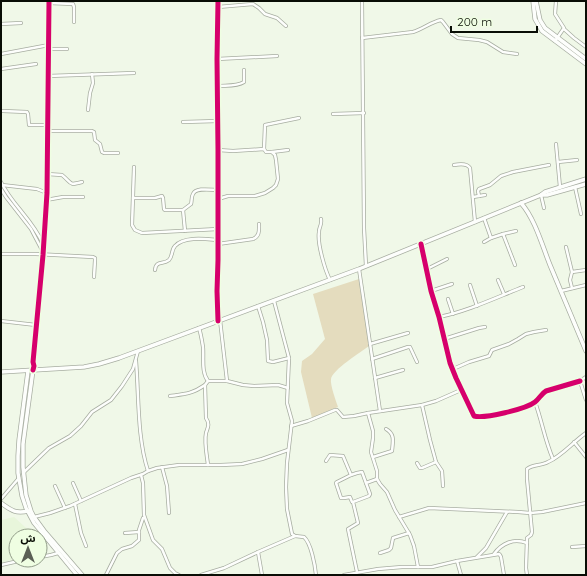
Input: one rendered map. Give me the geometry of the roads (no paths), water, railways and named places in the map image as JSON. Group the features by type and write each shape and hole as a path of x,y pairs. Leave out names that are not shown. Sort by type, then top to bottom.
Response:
{"main road":[{"path":"533,1 535,19 542,31 557,40 585,61"},
{"path":"536,1 542,24 557,40"},
{"path":"1,372 89,366 112,360 359,269 521,203 529,203 545,192 586,179"},
{"path":"541,195 547,195 586,184"},
{"path":"521,203 533,221 586,351"},
{"path":"528,212 529,203"},
{"path":"33,370 23,444 23,473 29,511 34,517 35,522 82,575"},
{"path":"28,371 19,445 18,467 22,496 35,522 58,553 77,575"},
{"path":"1,503 15,512 29,511"}],"street":[{"path":"218,1 217,286 219,321 227,381"},
{"path":"362,1 364,228 366,266"},
{"path":"556,1 555,14 563,25 564,29 586,47"},
{"path":"33,370 47,193 49,2 72,4 74,7 74,22"},
{"path":"218,7 253,4 260,8 265,14 277,18 286,26"},
{"path":"362,38 413,32 441,20 452,34 458,38 487,42 503,52 517,54"},
{"path":"1,24 21,23"},
{"path":"557,40 564,29"},
{"path":"1,54 49,47 67,49"},
{"path":"217,59 278,56"},
{"path":"1,69 36,64"},
{"path":"217,86 240,84 244,82 244,70"},
{"path":"48,76 134,73"},
{"path":"88,110 93,83 92,74"},
{"path":"3,111 27,112 29,125 48,125"},
{"path":"333,114 364,113"},
{"path":"264,149 265,125 299,118"},
{"path":"183,122 218,121"},
{"path":"48,131 92,131 94,133 95,140 100,144 102,152 118,153"},
{"path":"556,144 560,187"},
{"path":"218,150 238,151 264,149 266,152 288,150"},
{"path":"218,199 228,196 255,196 265,193 273,188 278,179 275,154 272,152"},
{"path":"558,162 577,160"},
{"path":"454,164 466,164 470,167 475,222"},
{"path":"479,196 479,189 491,184 501,176 513,172 549,166"},
{"path":"134,167 132,225 135,230 142,233 218,229"},
{"path":"47,174 62,175 71,184 82,182"},
{"path":"1,182 8,194 38,233 44,246"},
{"path":"2,185 37,188 47,193"},
{"path":"575,187 581,214"},
{"path":"1,189 6,198 31,229 43,251"},
{"path":"133,198 155,198 162,196 165,210 183,210 191,204 192,195 196,191 218,190"},
{"path":"473,197 485,195"},
{"path":"541,195 544,208"},
{"path":"46,200 62,197 83,197"},
{"path":"183,210 185,231"},
{"path":"484,218 491,238"},
{"path":"321,219 321,225 318,232 320,248 326,272 330,280"},
{"path":"218,244 254,240 258,234 259,224"},
{"path":"484,242 491,238 516,231"},
{"path":"503,234 515,265"},
{"path":"155,270 158,263 169,260 172,256 174,248 180,242 189,239 218,240"},
{"path":"421,244 431,291 453,369 473,416 483,417 515,410 535,402 546,391 580,381 586,377"},
{"path":"566,247 572,272 570,280 572,288"},
{"path":"1,254 95,258 94,277"},
{"path":"427,269 447,259"},
{"path":"359,269 380,411"},
{"path":"572,272 586,270"},
{"path":"498,280 504,294"},
{"path":"431,291 452,284"},
{"path":"470,285 478,306"},
{"path":"561,291 586,285"},
{"path":"439,317 478,306 523,287"},
{"path":"448,299 453,314"},
{"path":"274,301 289,358 287,402 291,416 291,426 286,475 286,500 292,533 295,536"},
{"path":"258,306 263,322 268,361 273,362 289,358"},
{"path":"1,321 36,325"},
{"path":"444,339 485,327"},
{"path":"199,328 203,348 204,373 208,381"},
{"path":"453,369 468,362 488,356 492,350 509,344 522,336 546,330"},
{"path":"370,344 408,333"},
{"path":"372,359 410,347 417,362"},
{"path":"23,473 49,448 70,436 81,426 92,412 110,400 122,386 133,369 138,351"},
{"path":"136,358 141,436 148,471"},
{"path":"28,371 33,362"},
{"path":"375,378 403,370"},
{"path":"208,381 227,381 254,386 278,385 288,388"},
{"path":"170,396 183,395 193,392 205,385 208,381"},
{"path":"580,381 586,400"},
{"path":"205,385 206,418 209,424 205,442 208,465"},
{"path":"291,426 335,410 337,410 344,418 422,405 442,399 461,390"},
{"path":"535,402 548,448 553,459"},
{"path":"422,405 436,462 442,471 443,486"},
{"path":"368,413 373,431 371,450 378,471 377,479 387,492 399,517 409,533 414,546 418,567"},
{"path":"373,457 392,451 393,437 386,429"},
{"path":"527,575 527,538 532,534 527,469 533,465 543,464 553,459 586,434"},
{"path":"574,442 586,457"},
{"path":"34,517 75,504 131,478 162,467 179,465 228,465 248,463 262,460 288,450"},
{"path":"326,461 330,455 343,456 351,475"},
{"path":"417,463 420,468 422,468 436,462"},
{"path":"162,467 167,486 169,513"},
{"path":"352,502 370,496 362,472 357,472 336,483 341,498 350,497 358,523 348,530 357,572"},
{"path":"106,575 117,553 122,549 132,546 138,541 144,516 143,481 141,475"},
{"path":"1,499 19,478"},
{"path":"366,483 377,479"},
{"path":"73,483 81,501"},
{"path":"55,486 64,508"},
{"path":"399,517 429,508 530,513 555,510 586,503"},
{"path":"75,504 82,536 86,546"},
{"path":"476,558 486,548 507,511"},
{"path":"144,516 153,540 162,549 170,568 179,575"},
{"path":"125,533 139,532"},
{"path":"380,553 392,548 393,538 409,533"},
{"path":"201,575 224,568 295,536 302,536 306,539 312,556 316,575"},
{"path":"493,554 501,546 511,542 521,541 527,543"},
{"path":"572,547 586,546"},
{"path":"258,552 262,575"},
{"path":"48,556 58,553"},
{"path":"344,575 384,569 432,567 493,554 501,555 504,575"},
{"path":"457,561 461,575"}]}
